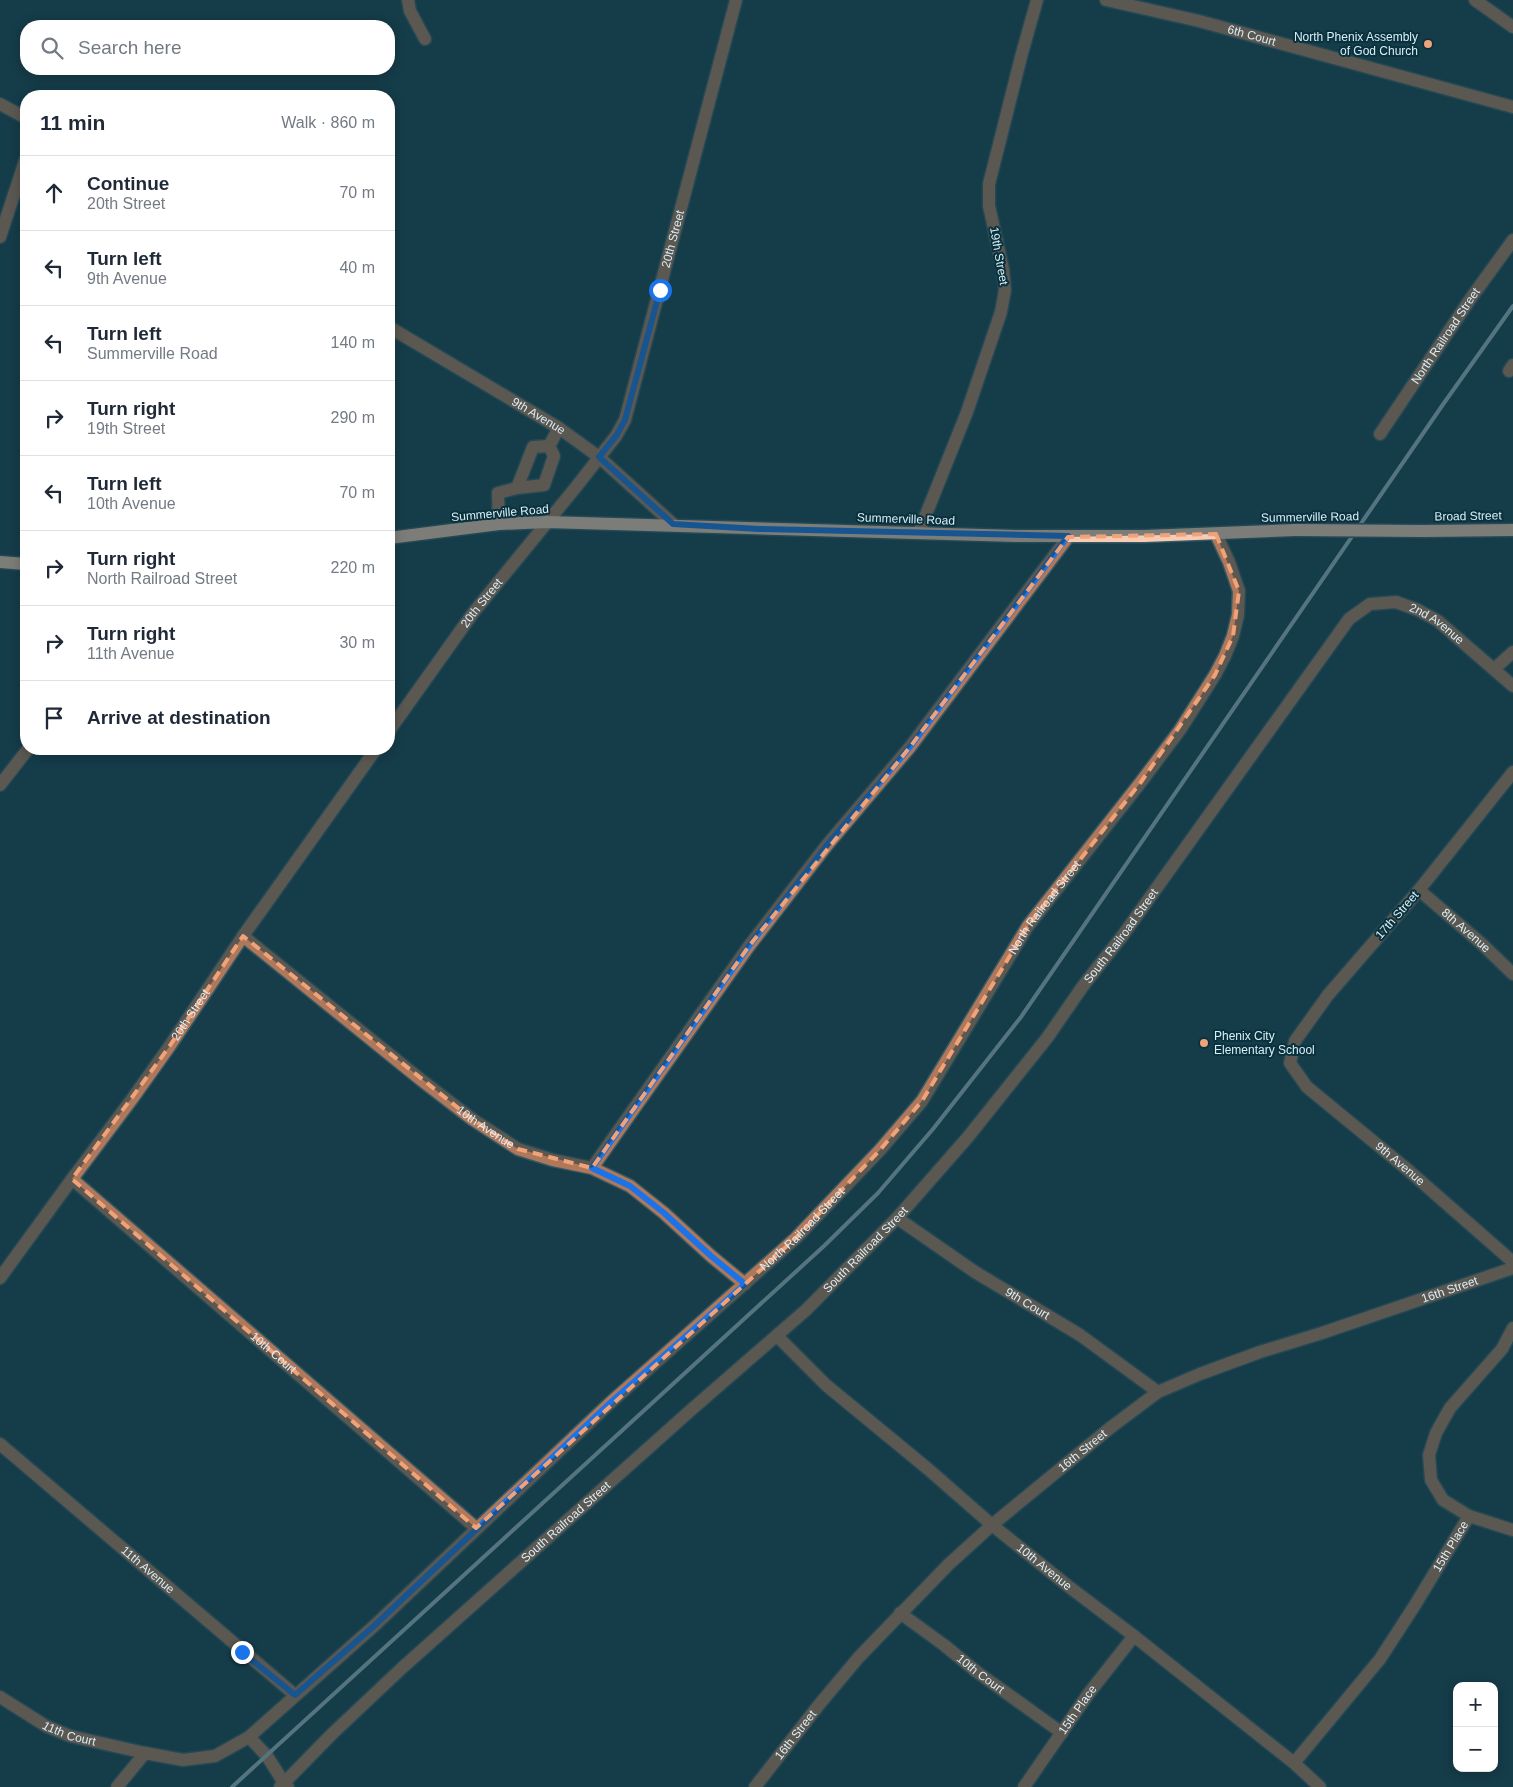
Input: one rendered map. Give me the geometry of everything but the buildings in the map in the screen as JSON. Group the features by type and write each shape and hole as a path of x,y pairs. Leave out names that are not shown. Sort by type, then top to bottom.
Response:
{"main road":[{"name":"Summerville Road","path":"395,537 499,524 547,522 673,524 759,529 1016,536 1216,534 1295,530 1424,530"},
{"name":"Broad Street","path":"1424,530 1513,530"},
{"path":"0,562 20,564"}],"street":[{"path":"408,0 410,11 425,39"},
{"name":"20th Street","path":"395,723 473,613 616,436 625,420 736,0"},
{"name":"19th Street","path":"919,532 968,412 1001,312 1005,290 1003,269 989,206 989,184 1037,0"},
{"name":"6th Court","path":"1106,0 1199,21 1513,107"},
{"path":"1475,0 1513,26"},
{"path":"0,104 20,115"},
{"path":"0,237 20,176"},
{"name":"North Railroad Street","path":"1380,434 1471,298 1513,240"},
{"name":"9th Avenue","path":"395,331 559,428 599,457 673,524"},
{"path":"549,446 559,428"},
{"path":"517,488 533,447 549,446"},
{"path":"499,524 498,493 517,488 544,486 554,456 549,446"},
{"name":"North Railroad Street","path":"145,1753 183,1760 215,1756 249,1737 374,1626 610,1403 796,1238 880,1150 922,1101 1028,926 1180,730 1226,656 1238,615 1239,591 1229,562 1216,534"},
{"path":"592,1168 749,946 827,845 910,747 1068,536"},
{"name":"2nd Avenue","path":"1348,619 1370,604 1396,602 1418,610 1438,621 1513,686"},
{"name":"South Railroad Street","path":"284,1786 338,1728 402,1668 691,1410 778,1337 897,1218 968,1136 1047,1038 1083,986 1123,935 1348,619"},
{"path":"1494,670 1513,652"},
{"path":"0,785 23,755"},
{"name":"20th Street","path":"0,1278 170,1047 243,936 372,755"},
{"name":"17th Street","path":"1290,1063 1296,1041 1328,995 1419,890 1513,772"},
{"name":"8th Avenue","path":"1419,890 1482,944 1513,974"},
{"name":"10th Avenue","path":"243,936 472,1119 518,1149 554,1160 592,1168 630,1186 664,1213 745,1284"},
{"name":"9th Avenue","path":"1290,1063 1307,1087 1408,1170 1513,1262"},
{"name":"10th Court","path":"72,1179 476,1528"},
{"name":"9th Court","path":"897,1218 975,1272 1080,1335 1158,1392"},
{"name":"16th Street","path":"755,1787 818,1706 859,1657 900,1613 992,1525 1110,1428 1158,1392 1252,1355 1513,1268"},
{"name":"15th Place","path":"1294,1763 1380,1659 1469,1516 1443,1500 1431,1480 1429,1455 1436,1433 1450,1408 1502,1350 1513,1328"},
{"name":"10th Avenue","path":"778,1337 826,1385 928,1469 992,1525 1294,1763 1320,1787"},
{"name":"11th Avenue","path":"0,1444 295,1695"},
{"path":"1469,1516 1513,1530"},
{"name":"10th Court","path":"900,1613 977,1672 1062,1732"},
{"name":"15th Place","path":"1024,1787 1089,1693 1134,1636"},
{"name":"11th Court","path":"0,1697 46,1726 70,1736 145,1753"},
{"path":"249,1737 267,1756 284,1786"},
{"path":"117,1787 145,1753"}],"highlighted area":[{"path":"1216,534 1239,591 1233,636 1215,675 1141,782 1028,926 922,1101 880,1150 796,1238 476,1528 72,1179 169,1047 243,936 472,1119 518,1149 592,1168 749,946 910,747 1068,537"}],"railway":[{"path":"232,1787 824,1246 878,1193 933,1129 1021,1017 1444,403 1513,306"}],"place":[{"name":"North Phenix Assembly of God Church","path":"1428,44"},
{"name":"Phenix City Elementary School","path":"1204,1043"}],"route":[{"path":"242,1652 295,1695 374,1626 610,1403 745,1284 664,1213 630,1186 592,1168 749,946 827,845 910,747 1068,536 759,529 673,524 599,457 616,436 625,420 660,290"}]}
